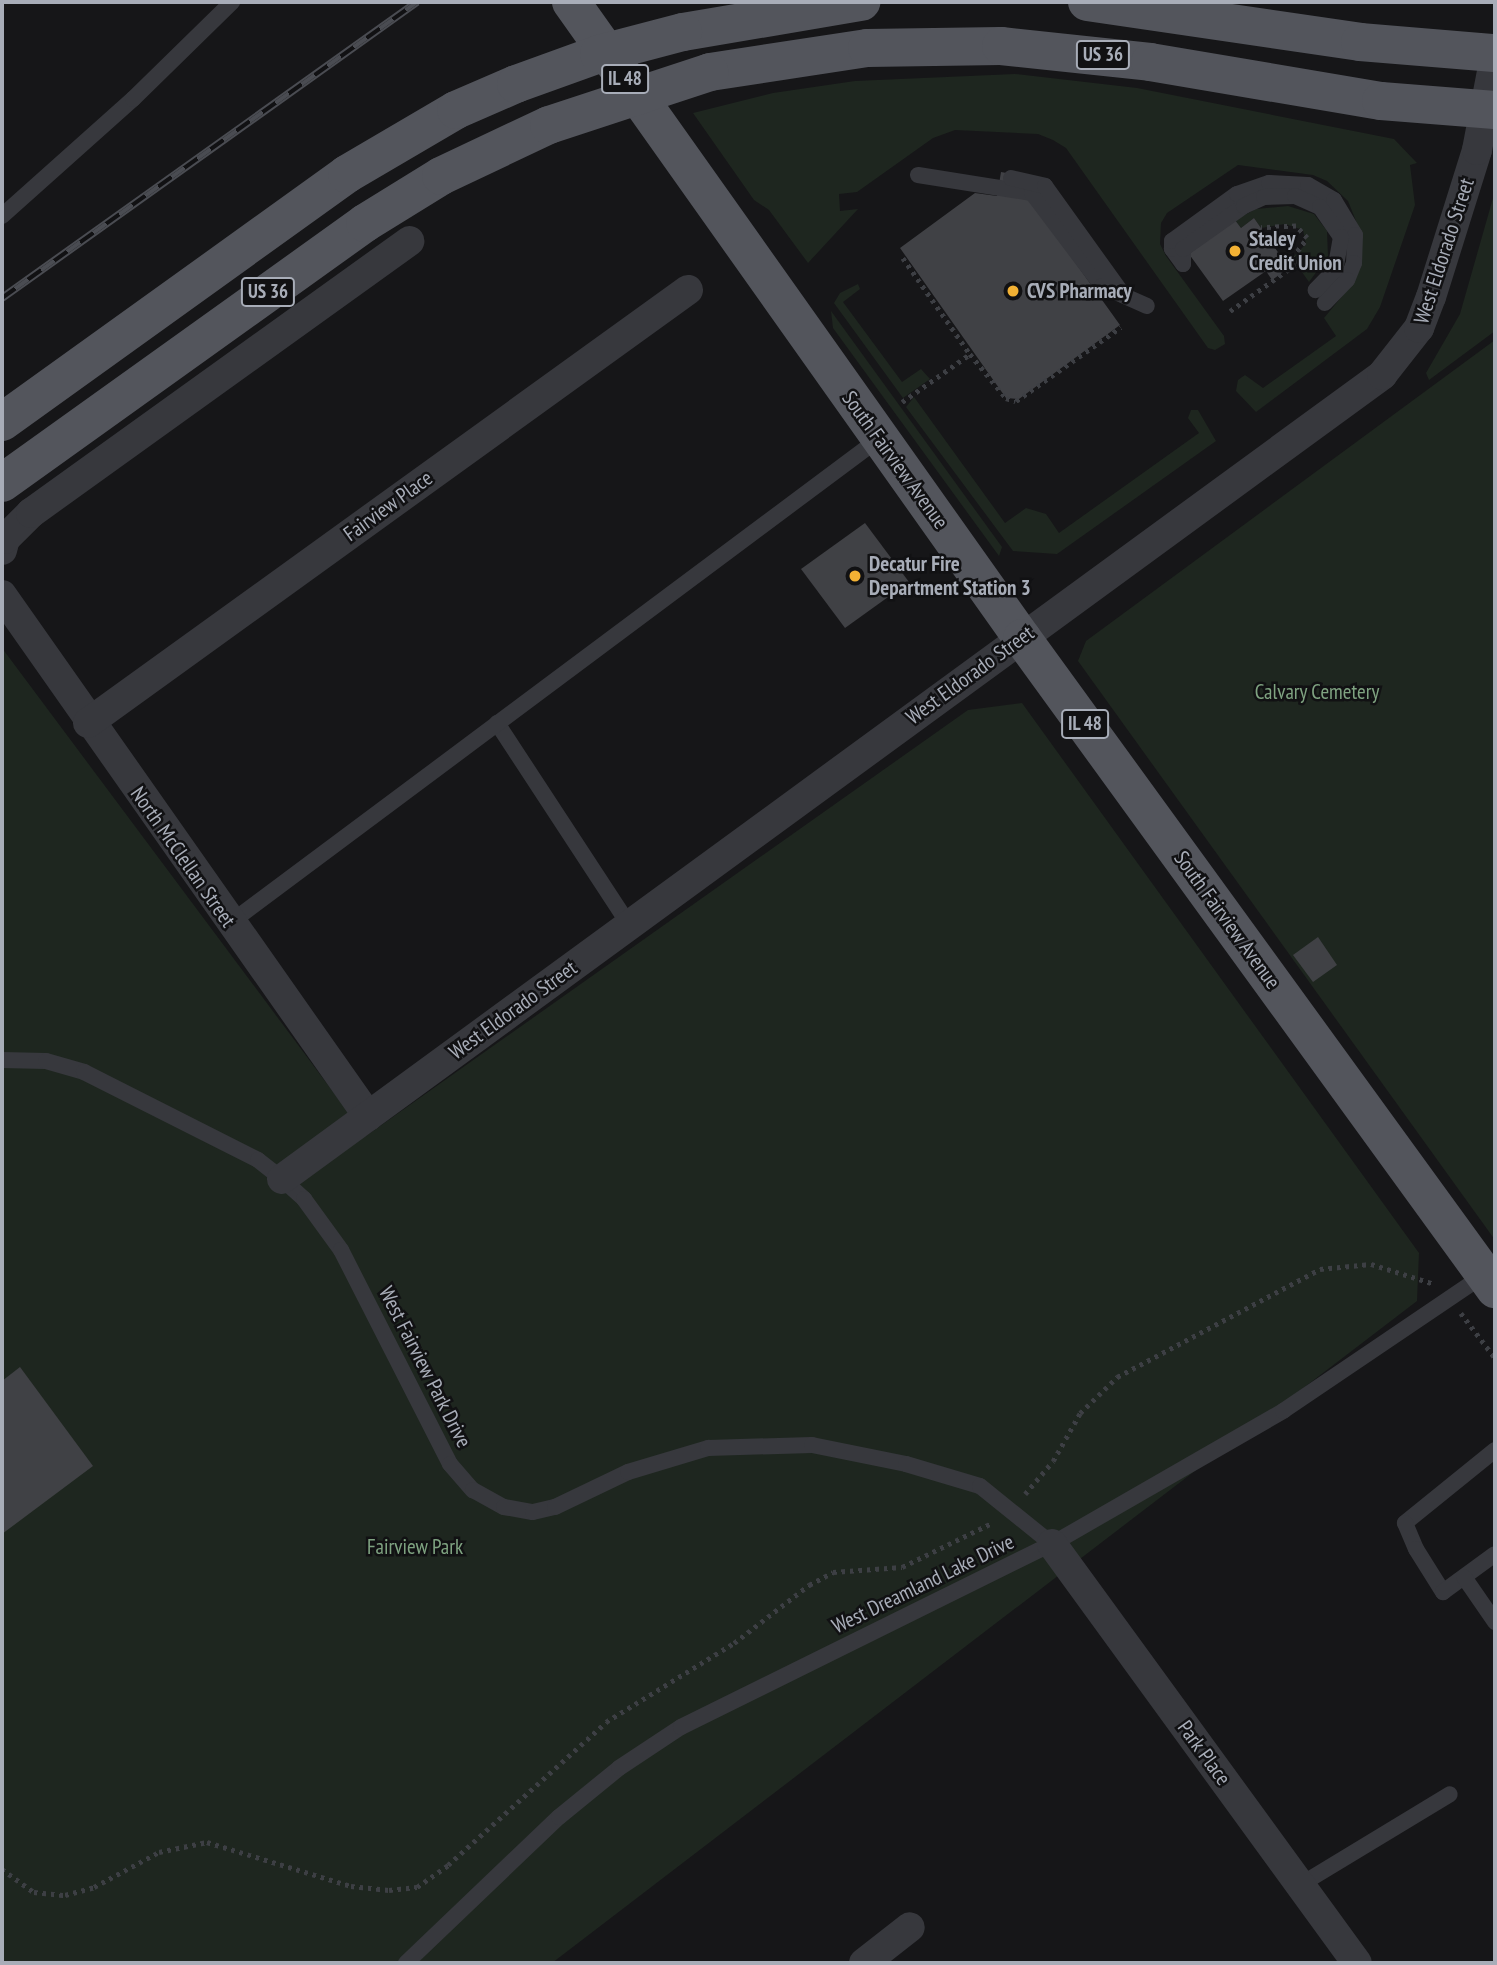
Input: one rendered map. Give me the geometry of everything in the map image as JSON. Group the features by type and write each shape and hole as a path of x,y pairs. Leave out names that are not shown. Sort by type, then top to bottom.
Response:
{"main road":[{"name":"South Fairview Avenue","path":"571,2 1022,638 1490,1282"},
{"name":"US 36","path":"2,422 336,181 415,132 516,83 599,54 683,32 861,2"},
{"path":"1087,2 1360,42 1495,54"},
{"name":"US 36","path":"2,482 365,223 441,176 549,125 710,72 867,48 1001,46 1126,58 1381,101 1491,110"}],"street":[{"name":"West Eldorado Street","path":"282,1179 1382,375 1402,354 1419,328 1442,268 1491,110 1495,54"},
{"path":"2,550 5,539 31,513 408,242"},
{"name":"Fairview Place","path":"88,723 688,290"},
{"name":"North McClellan Street","path":"2,595 88,723 368,1116"},
{"name":"Park Place","path":"1052,1544 1357,1963"},
{"path":"864,1963 911,1927"}],"lane":[{"path":"2,216 133,99 232,2"},
{"path":"924,170 1032,193 1102,286 1147,306"},
{"path":"1182,264 1172,249 1172,241 1237,194 1269,183 1308,185 1334,200 1355,235 1354,263 1347,280 1320,297"},
{"path":"230,923 880,438"},
{"path":"497,723 629,925"},
{"name":"West Fairview Park Drive","path":"2,1060 46,1061 85,1072 258,1160 282,1179 304,1199 341,1251 450,1464 473,1490 504,1507 533,1512 555,1507 628,1472 708,1448 812,1445 906,1464 979,1486 1052,1544"},
{"name":"West Dreamland Lake Drive","path":"406,1963 559,1817 618,1768 681,1727 1052,1544 1283,1410 1490,1282"},
{"path":"1495,1450 1405,1523 1416,1549 1443,1592 1495,1554"},
{"path":"1464,1577 1495,1622"},
{"path":"1300,1885 1450,1794"}],"path":[{"path":"1230,311 1296,264 1292,258 1307,238 1296,226 1261,228"},
{"path":"903,258 970,354 1006,398 1016,401 1121,327"},
{"path":"902,402 970,354"},
{"path":"1028,1491 1053,1461 1080,1412 1117,1377 1320,1269 1371,1264 1428,1281"},
{"path":"1472,1327 1495,1358"},
{"path":"2,1869 34,1892 65,1895 94,1887 159,1852 207,1842 351,1886 388,1890 417,1887 448,1865 606,1722 722,1650 809,1585 833,1572 902,1566 995,1521"}],"green space":[{"path":"1015,74 1137,88 1394,139 1417,163 1410,165 1415,205 1380,307 1367,329 1256,412 1236,391 1238,380 1245,375 1263,388 1336,336 1324,318 1354,282 1362,236 1348,201 1327,181 1313,175 1238,165 1167,213 1161,223 1160,244 1166,256 1224,336 1225,344 1215,350 1208,348 1066,148 1053,140 1038,134 955,130 933,138 857,192 839,194 840,211 858,209 808,263 769,210 754,200 693,113 773,93 855,81"},
{"path":"1495,191 1495,331 1429,380 1426,373 1460,314"},
{"path":"1288,206 1314,214 1327,231 1328,256 1309,282 1292,258 1306,244 1303,230 1285,224 1261,228 1254,218 1241,228 1235,220 1256,209"},
{"path":"858,284 860,289 843,302 902,382 921,369 930,379 903,398 834,303 840,293"},
{"path":"831,311 1002,547 999,556 833,328"},
{"name":"Calvary Cemetery","path":"1495,340 1495,1240 1078,661 1086,641"},
{"path":"914,397 1005,523 1026,508 1046,514 1059,533 1199,433 1188,418 1191,410 1198,410 1216,441 1057,554 1013,551 906,407"},
{"name":"Fairview Park","path":"2,648 366,1136 968,710 1022,703 1419,1253 1417,1301 552,1963 2,1963"}],"building":[{"name":"CVS Pharmacy","path":"1001,172 1035,178 1031,201 1120,325 1019,399 1006,398 900,248 975,193 997,196"},
{"name":"Staley Credit Union","path":"1254,218 1289,268 1272,280 1266,271 1223,301 1189,254 1235,220 1241,228"},
{"name":"Decatur Fire Department Station 3","path":"865,523 909,582 845,628 801,569"},
{"path":"1318,937 1337,965 1313,982 1293,955"},
{"path":"20,1367 93,1466 2,1534 2,1381"}],"railway":[{"path":"2,298 417,2"}],"place":[{"name":"Staley Credit Union","path":"1235,251"},
{"name":"CVS Pharmacy","path":"1013,291"},
{"name":"Decatur Fire Department Station 3","path":"855,576"}]}
